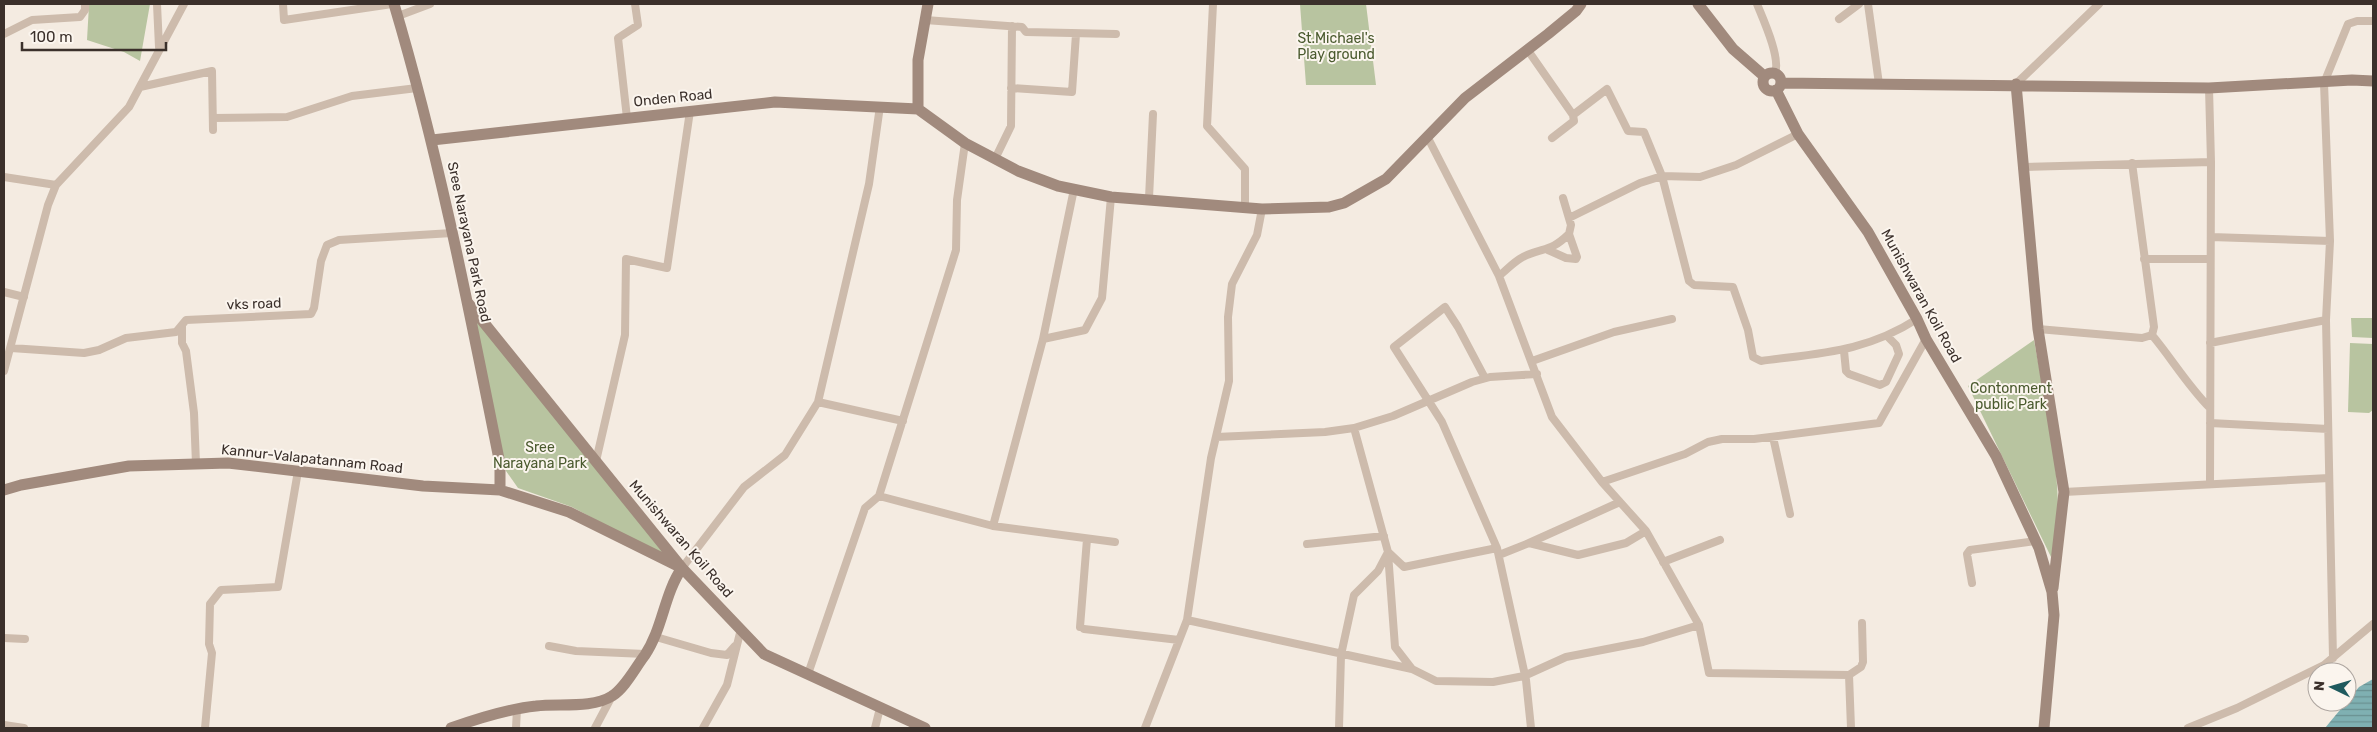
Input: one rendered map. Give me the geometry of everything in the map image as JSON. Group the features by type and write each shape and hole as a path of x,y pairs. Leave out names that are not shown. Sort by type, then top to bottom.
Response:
{"main road":[{"name":"Sree Narayana Park Road","path":"393,4 432,140 468,303 500,464 500,490"},
{"path":"928,4 918,60 918,109 965,143 1018,171 1058,186 1111,197 1149,198 1262,209 1300,209 1344,204 1386,179 1465,98 1569,17 1581,4"},
{"name":"Munishwaran Koil Road","path":"1698,4 1733,49 1774,80 1798,134 1868,232 1917,319 1926,339 1996,456 2036,540 2052,592 2054,615 2044,728"},
{"path":"1774,80 1879,84 2016,84 2209,88 2352,80 2373,81"},
{"path":"2016,84 2038,329 2064,492 2052,592"},
{"name":"Onden Road","path":"432,140 775,102 918,109"},
{"name":"Munishwaran Koil Road","path":"468,303 682,568 764,654 925,728"},
{"name":"Kannur-Valapatannam Road","path":"4,490 21,485 129,466 228,463 423,486 500,490 569,512 682,568"},
{"path":"451,728 516,709 550,704 578,705 612,696 624,684 656,637 671,587 682,568"}],"street":[{"path":"4,34 32,20 80,17 85,10 85,4"},
{"path":"156,4 159,47"},
{"path":"4,371 48,205 56,185 129,107 159,47 184,4"},
{"path":"283,4 284,20 393,4"},
{"path":"398,16 430,4"},
{"path":"627,118 618,38 638,25 635,4"},
{"path":"1213,4 1207,126 1245,169 1245,206"},
{"path":"1757,4 1778,67 1774,80"},
{"path":"1839,19 1859,4"},
{"path":"1868,4 1879,84"},
{"path":"2016,84 2099,4"},
{"path":"925,20 1022,27 1026,32 1116,34"},
{"path":"2333,658 2326,320 2330,241 2324,82 2348,24 2357,21 2373,21"},
{"path":"995,159 1011,126 1012,26"},
{"path":"1012,88 1072,92 1076,34"},
{"path":"1527,49 1573,115 1574,121 1552,138"},
{"path":"140,87 212,71 214,130"},
{"path":"213,118 288,117 352,96 417,88"},
{"path":"2209,88 2211,162 2210,484"},
{"path":"1573,115 1607,89 1628,131 1644,132 1662,176 1689,282 1694,285 1733,287 1748,330 1754,357 1761,361 1844,351 1887,336 1917,319"},
{"path":"682,568 744,487 786,455 818,402 870,184 880,106"},
{"path":"596,461 625,335 626,259 667,268 690,111"},
{"path":"1149,198 1153,114"},
{"path":"1569,218 1640,183 1662,176 1700,176 1736,165 1798,134"},
{"path":"1428,138 1500,276 1552,417 1602,482 1646,531 1699,625 1708,673 1849,675 1861,667 1863,662 1862,623"},
{"path":"808,674 865,508 879,496 956,250 957,200 965,143"},
{"path":"2022,167 2211,162"},
{"path":"2132,163 2154,327 2152,335"},
{"path":"4,177 56,185"},
{"path":"994,526 1043,339 1074,189"},
{"path":"1043,339 1085,330 1102,298 1111,197"},
{"path":"1548,250 1566,258 1576,259 1569,234 1571,225 1563,198"},
{"path":"1145,728 1187,620 1216,437 1229,381 1228,317 1232,284 1257,235 1262,209"},
{"name":"vks road","path":"11,348 84,353 99,350 126,338 176,332 186,320 311,314 314,308 321,261 327,245 339,240 452,233"},
{"path":"1500,276 1518,259 1528,254 1548,250 1569,234"},
{"path":"2210,237 2330,241"},
{"path":"2144,259 2210,258"},
{"path":"4,292 24,296"},
{"path":"1485,378 1458,327 1445,307 1394,347 1442,422 1498,552 1524,676 1531,728"},
{"path":"1532,361 1614,332 1672,319"},
{"path":"2210,343 2326,320"},
{"path":"182,326 182,343 186,351 191,378 196,464"},
{"path":"2038,329 2142,338 2152,335"},
{"path":"2152,335 2192,390 2210,408"},
{"path":"1844,351 1846,371 1849,374 1880,385 1886,382 1899,354 1896,345 1887,336"},
{"path":"1602,482 1684,454 1708,442 1773,437 1879,423 1926,339"},
{"path":"1216,437 1325,432 1354,428 1393,416 1461,385 1485,378 1536,374"},
{"path":"818,402 903,421"},
{"path":"2210,423 2328,429"},
{"path":"1354,428 1388,552 1395,647 1412,669"},
{"path":"1773,437 1790,514"},
{"path":"205,728 212,653 209,644 210,604 220,590 278,587 298,471"},
{"path":"2064,492 2329,478"},
{"path":"879,496 994,526 1115,542"},
{"path":"1388,552 1404,567 1498,552 1530,543 1620,502"},
{"path":"1530,543 1578,555 1626,543 1646,531"},
{"path":"1307,544 1384,536"},
{"path":"1087,539 1082,628 1179,640"},
{"path":"1663,562 1720,540"},
{"path":"1972,583 1967,554 1970,550 2036,540"},
{"path":"1339,728 1340,655 1354,595 1378,571 1388,552"},
{"path":"1187,620 1340,655 1412,669 1436,681 1493,682 1524,676 1566,657 1643,642 1699,625"},
{"path":"2188,728 2254,700 2324,666 2373,624"},
{"path":"703,728 728,685 741,629"},
{"path":"656,637 711,653 727,655 736,645"},
{"path":"4,638 26,639"},
{"path":"549,646 585,651 645,654"},
{"path":"1849,675 1851,728"},
{"path":"595,728 612,696"},
{"path":"875,728 880,708"},
{"path":"516,709 516,728"},
{"path":"4,725 24,728"}],"green space":[{"path":"150,4 140,61 124,52 87,40 89,5"},
{"name":"St.Michael's Play ground","path":"1300,4 1366,4 1376,85 1306,85"},
{"name":"Sree Narayana Park","path":"474,315 675,562 572,507 518,488 506,471"},
{"path":"2351,318 2373,318 2373,338 2352,337"},
{"name":"Contonment public Park","path":"2034,340 2049,419 2057,481 2058,511 2056,536 2051,557 1968,386"},
{"path":"2350,343 2373,344 2373,410 2369,413 2348,412"}],"water":[{"path":"2373,679 2373,728 2325,728 2338,712 2357,712 2357,689"}]}
